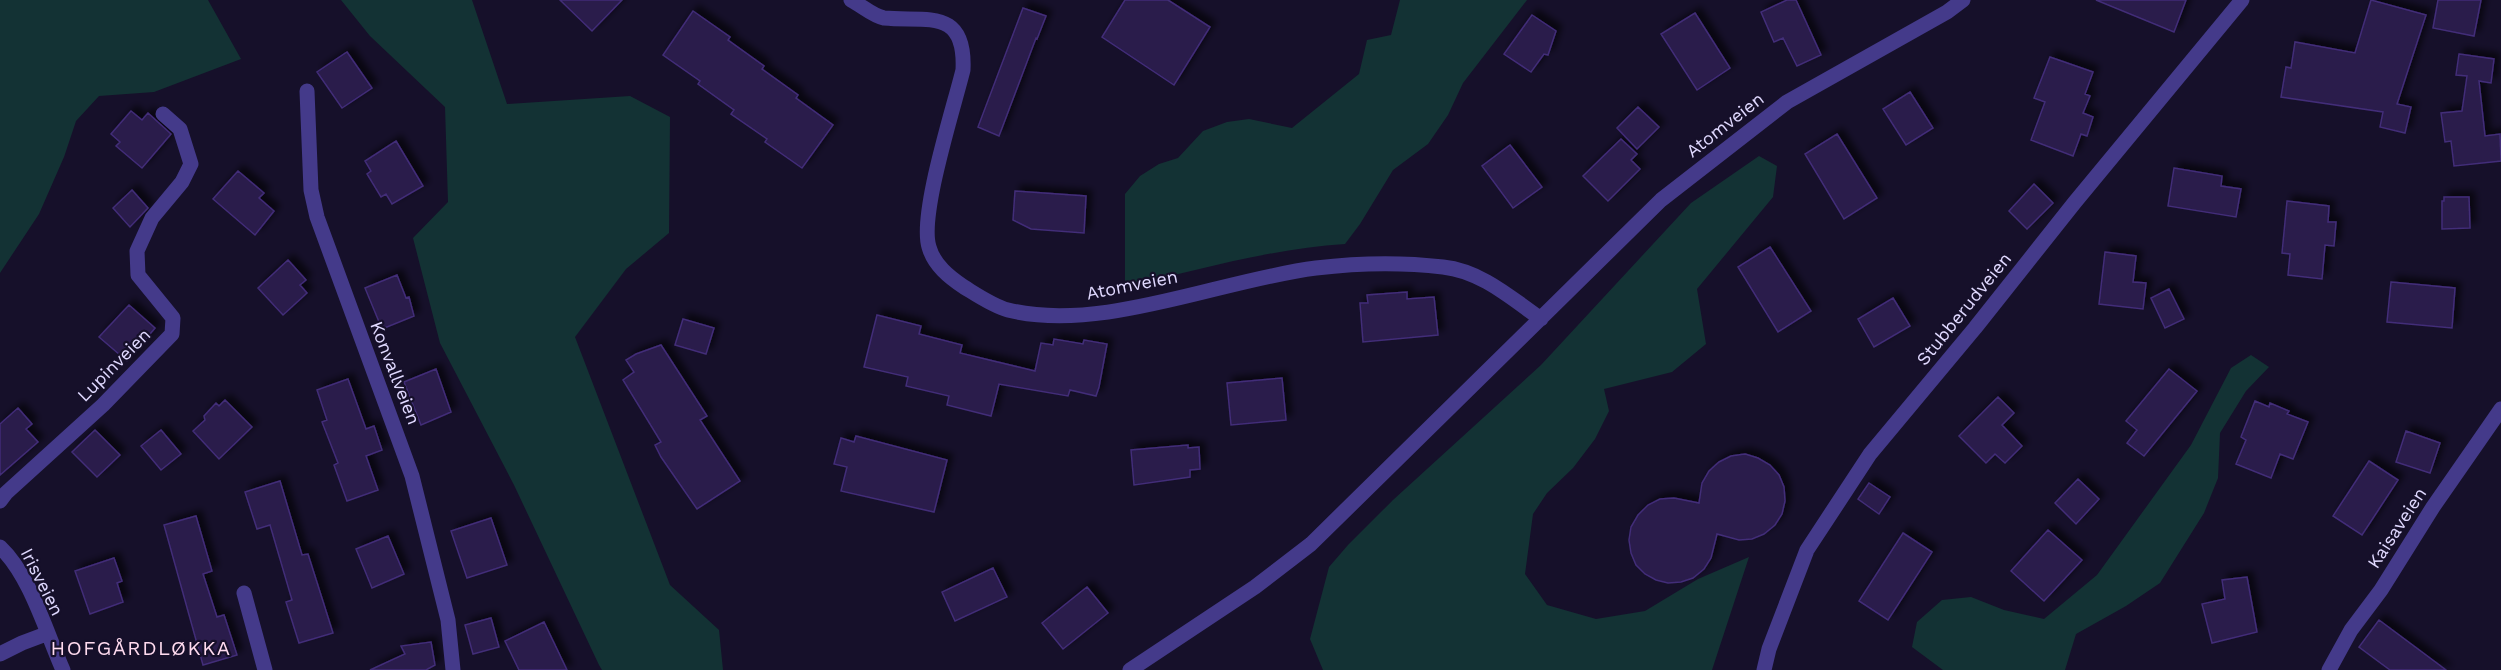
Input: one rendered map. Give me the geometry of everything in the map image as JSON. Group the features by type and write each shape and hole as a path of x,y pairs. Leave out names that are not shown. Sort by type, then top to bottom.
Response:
{"street":[{"name":"Atomveien","path":"851,0 881,18 929,18 944,23 956,33 964,50 963,70 932,195 927,223 929,247 945,274 973,293 1006,310 1047,316 1098,314 1259,278 1316,268 1408,264 1444,267 1473,274 1541,319"},
{"name":"Atomveien","path":"1130,670 1254,587 1311,544 1661,200 1763,119 1802,92 1947,12 1962,0"},
{"name":"Stubberudveien","path":"1764,670 1769,649 1808,550 1870,454 2242,0"},
{"name":"Konvallveien","path":"307,91 311,190 317,217 333,267 386,400 412,476 448,620 453,670"},
{"name":"Lupinveien","path":"0,501 103,405 172,334 173,318 138,275 137,251 152,218 182,182 191,164 180,129 163,114"},
{"name":"Kaisaveien","path":"2329,670 2351,630 2381,590 2433,507 2501,409"},
{"name":"Irisveien","path":"0,547 14,564 29,590 63,670"},
{"path":"244,593 265,670"},
{"path":"0,654 46,634"}],"green space":[{"path":"0,0 208,0 241,59 154,92 99,96 76,121 64,157 39,214 0,273"},
{"path":"341,0 472,0 507,104 630,96 670,117 669,233 626,269 575,337 670,585 719,630 723,670 602,670 599,665 514,485 440,343 413,238 448,202 445,107 370,36"},
{"path":"1400,0 1527,0 1463,83 1448,115 1428,144 1393,170 1345,244 1261,255 1125,287 1125,194 1140,176 1159,164 1178,158 1203,131 1227,122 1249,119 1292,128 1359,74 1367,40 1391,35"},
{"path":"1759,156 1777,166 1773,197 1697,289 1706,344 1672,372 1604,389 1609,411 1595,439 1573,468 1547,493 1533,514 1525,574 1547,605 1596,619 1645,611 1698,579 1749,557 1712,670 1323,670 1310,639 1329,567 1393,500 1541,365 1691,203"},
{"path":"2251,355 2269,367 2246,391 2220,433 2218,478 2204,513 2160,583 2126,606 2076,634 2065,670 1943,670 1912,647 1917,622 1942,600 1971,597 2004,610 2044,619 2097,575 2191,445 2231,368"}],"building":[{"path":"560,0 622,0 592,31"},
{"path":"1125,0 1168,0 1210,27 1174,85 1102,37"},
{"path":"1787,0 1796,0 1821,55 1797,66 1783,38 1774,42 1761,12"},
{"path":"2096,0 2186,0 2174,32"},
{"path":"2371,0 2426,15 2397,104 2411,107 2405,133 2380,127 2383,112 2281,97 2286,67 2291,68 2295,42 2355,53"},
{"path":"2438,0 2481,0 2474,36 2433,28"},
{"path":"1023,8 1046,16 999,136 978,127"},
{"path":"693,11 730,37 728,40 764,66 762,69 798,95 796,98 833,125 802,168 765,142 767,139 731,114 734,110 698,84 700,81 663,55"},
{"path":"1695,13 1730,68 1697,90 1661,34"},
{"path":"1532,15 1556,31 1548,55 1544,54 1531,72 1504,54"},
{"path":"347,52 372,88 342,108 317,72"},
{"path":"2459,54 2494,59 2491,83 2479,81 2485,136 2500,134 2501,161 2454,166 2451,141 2445,142 2441,113 2462,111 2467,76 2456,75"},
{"path":"2050,57 2093,72 2085,94 2090,96 2083,113 2093,117 2087,136 2081,134 2073,156 2031,140 2045,102 2034,98"},
{"path":"1910,92 1933,128 1906,145 1883,109"},
{"path":"1638,107 1659,127 1637,149 1617,128"},
{"path":"131,111 142,120 148,113 171,134 142,168 116,146 120,142 111,134"},
{"path":"1837,134 1877,198 1844,219 1805,154"},
{"path":"1621,139 1637,154 1631,160 1640,169 1608,201 1583,176"},
{"path":"396,141 423,186 392,204 386,194 381,197 367,174 371,171 365,161"},
{"path":"1510,145 1542,187 1513,208 1482,166"},
{"path":"2174,168 2222,176 2221,186 2241,189 2236,217 2168,206"},
{"path":"238,171 264,193 259,198 274,211 255,235 213,199"},
{"path":"2034,184 2053,203 2027,229 2009,211"},
{"path":"132,190 148,208 130,227 113,208"},
{"path":"1015,191 1086,196 1084,233 1031,229 1013,220"},
{"path":"2444,197 2469,197 2470,228 2442,229"},
{"path":"2287,201 2329,206 2328,222 2336,222 2334,246 2325,245 2322,279 2288,275 2290,254 2282,253"},
{"path":"1770,247 1811,311 1778,332 1738,267"},
{"path":"2105,252 2136,256 2133,282 2146,283 2143,309 2099,304"},
{"path":"288,260 306,280 300,285 307,293 283,315 258,288"},
{"path":"397,275 406,298 409,297 414,316 382,329 365,288"},
{"path":"2391,282 2455,288 2452,328 2387,322"},
{"path":"2169,289 2184,319 2165,328 2151,298"},
{"path":"1407,292 1407,299 1434,297 1438,335 1363,342 1360,303 1368,303 1367,295"},
{"path":"1893,298 1910,326 1874,347 1858,319"},
{"path":"129,305 155,328 127,361 99,337"},
{"path":"877,315 921,326 919,334 962,345 960,353 1035,371 1041,343 1053,345 1054,339 1083,344 1084,340 1107,344 1096,396 1070,390 1068,396 999,384 991,416 947,405 949,396 906,386 908,377 864,367"},
{"path":"683,319 714,328 706,354 675,345"},
{"path":"661,345 707,416 700,420 740,481 697,509 661,457 655,445 661,442 623,380 634,372 626,360"},
{"path":"436,369 451,412 421,425 404,382"},
{"path":"2169,369 2197,391 2144,456 2127,443 2137,430 2126,421"},
{"path":"1282,378 1286,420 1231,425 1227,383"},
{"path":"348,379 366,429 374,426 382,450 366,456 378,490 347,501 334,465 338,463 322,422 327,420 317,390"},
{"path":"1998,397 2014,413 2002,425 2022,446 2005,463 1995,454 1986,463 1959,436"},
{"path":"225,400 252,427 219,459 193,431 205,420 204,416 216,403 219,406"},
{"path":"2255,401 2269,407 2270,403 2289,411 2287,414 2308,422 2293,459 2280,454 2271,478 2236,464 2246,440 2241,437"},
{"path":"18,408 32,424 26,429 38,442 0,475 0,424"},
{"path":"95,430 120,455 97,477 72,452"},
{"path":"161,430 181,454 161,470 141,446"},
{"path":"2406,431 2440,443 2430,473 2396,462"},
{"path":"856,436 947,460 934,512 841,491 847,467 834,464 841,438 854,442"},
{"path":"1188,445 1188,448 1199,447 1200,469 1190,470 1190,477 1134,485 1131,450"},
{"path":"1745,454 1770,465 1779,475 1784,487 1785,501 1782,514 1775,525 1764,534 1752,539 1739,540 1717,534 1711,558 1704,569 1693,578 1668,583 1645,574 1636,565 1629,540 1631,527 1638,515 1648,505 1660,499 1674,498 1699,503 1702,483 1709,471 1719,462 1731,456"},
{"path":"2369,461 2398,480 2362,535 2333,516"},
{"path":"2078,479 2099,499 2076,524 2055,503"},
{"path":"280,481 302,555 308,554 333,633 299,643 286,602 292,600 270,525 257,529 245,492"},
{"path":"1869,483 1890,497 1879,514 1858,499"},
{"path":"196,516 212,571 203,574 217,617 224,615 237,655 203,665 164,525"},
{"path":"491,518 507,565 467,578 451,531"},
{"path":"2048,530 2082,560 2044,601 2011,571"},
{"path":"1903,533 1932,552 1888,620 1859,601"},
{"path":"388,536 404,574 372,588 356,549"},
{"path":"114,558 122,581 117,583 123,602 90,614 75,571"},
{"path":"993,568 1007,597 955,621 942,592"},
{"path":"2247,577 2257,632 2212,643 2202,604 2225,599 2222,580"},
{"path":"1087,587 1108,613 1063,649 1042,623"},
{"path":"491,618 499,647 473,654 465,625"},
{"path":"2379,620 2446,670 2390,670 2359,647"},
{"path":"544,622 567,670 519,670 505,641"},
{"path":"431,642 435,665 426,670 370,670 405,654 401,646"}],"district":[{"name":"HOFGÅRDLØKKA","path":"141,648"}]}
